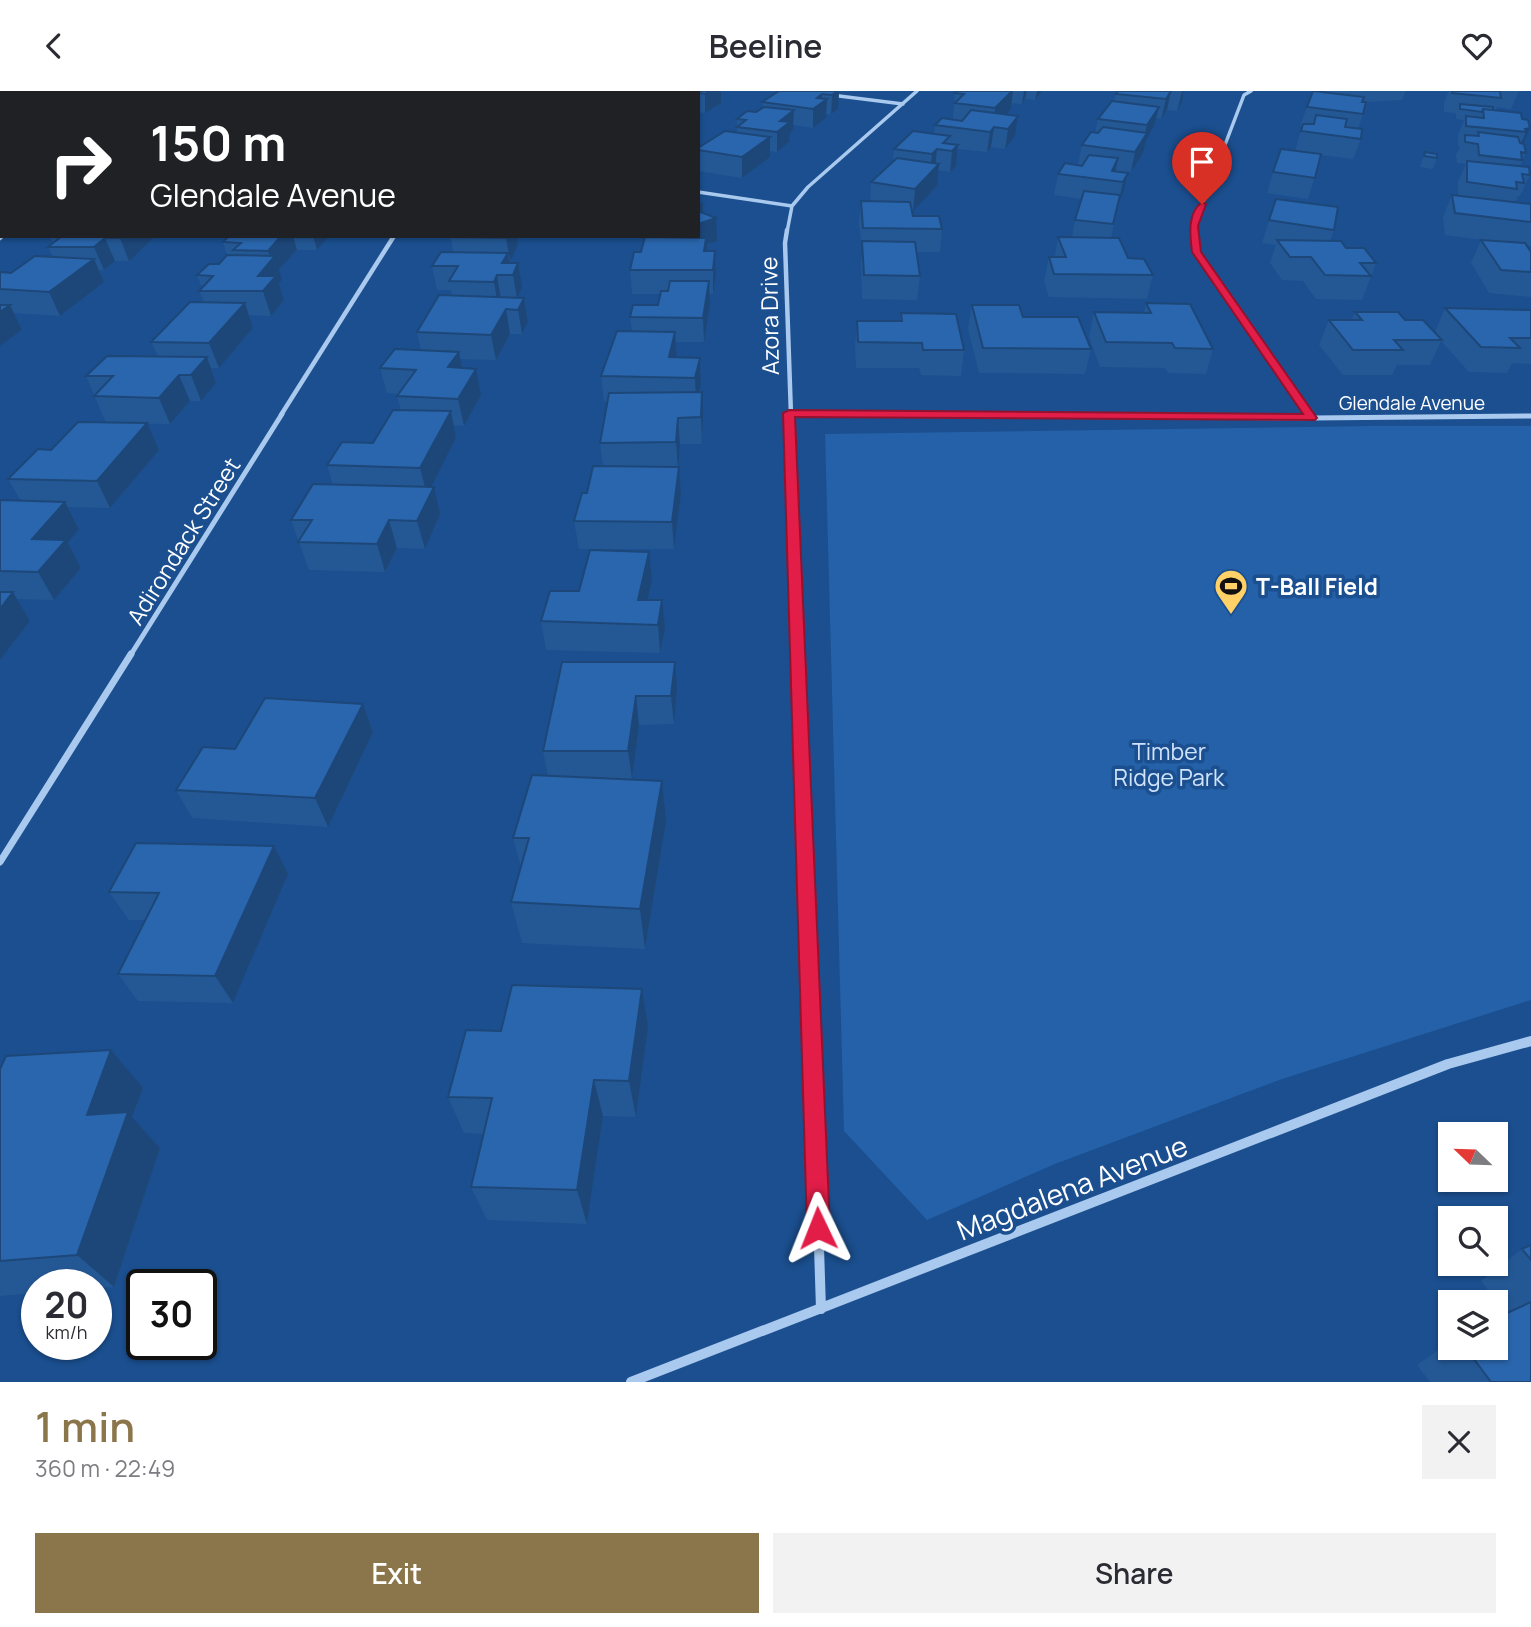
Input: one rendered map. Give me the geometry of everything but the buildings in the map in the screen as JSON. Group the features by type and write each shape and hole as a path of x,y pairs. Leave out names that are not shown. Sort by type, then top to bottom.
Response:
{"street":[{"path":"700,192 792,206 808,187 917,91"},
{"path":"1251,91 1244,96 1194,226 1197,252 1311,418"},
{"path":"828,94 903,104"},
{"name":"Azora Drive","path":"792,206 785,243 789,413 821,1309"},
{"name":"Adirondack Street","path":"0,862 393,238"},
{"name":"Glendale Avenue","path":"789,413 1311,418 1531,416"},
{"name":"Magdalena Avenue","path":"631,1382 1448,1064 1531,1041"}],"green space":[{"name":"Timber Ridge Park","path":"1531,426 1531,1000 1282,1079 1055,1164 927,1220 844,1131 825,434"}],"place":[{"name":"T-Ball Field","path":"1231,616"}],"route":[{"path":"818,1228 789,413 1311,418 1197,252 1194,226 1202,204"}]}
